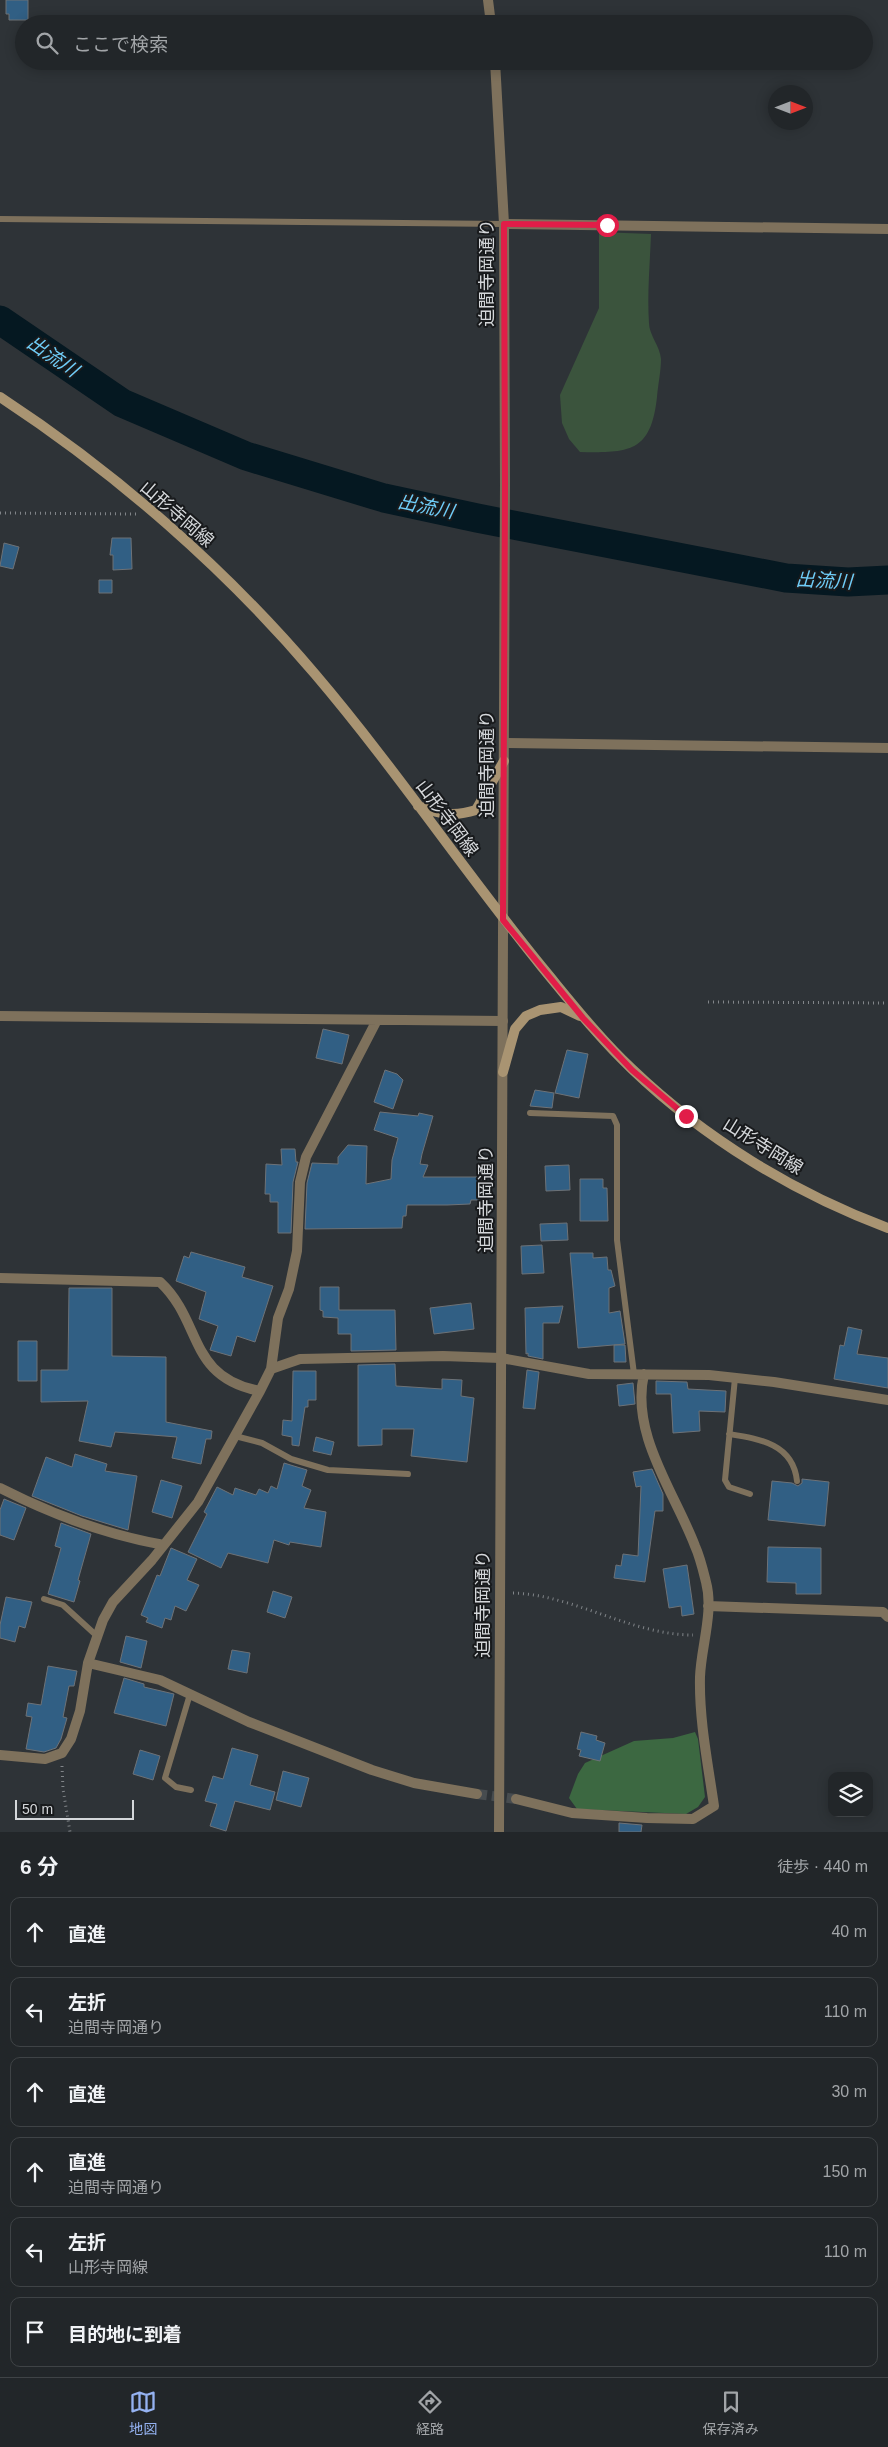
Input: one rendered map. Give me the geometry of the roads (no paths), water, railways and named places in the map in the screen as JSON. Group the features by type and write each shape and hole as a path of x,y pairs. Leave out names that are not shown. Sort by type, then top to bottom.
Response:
{"main road":[{"name":"山形寺岡線","path":"0,397 76,450 154,514 214,568 314,672 503,920 583,1018 632,1070 686,1116 751,1160 801,1190 888,1228"},
{"path":"417,806 436,813 460,816 476,810 504,762"},
{"path":"503,1072 515,1029 526,1016 540,1010 561,1007 583,1018"}],"street":[{"path":"488,0 490,15"},
{"name":"迫間寺岡通り","path":"495,70 504,224 505,484 499,1832"},
{"path":"504,224 888,229"},
{"path":"504,743 888,748"},
{"path":"0,1016 503,1022"},
{"path":"0,1755 45,1759 62,1753 71,1739 80,1710 88,1663 103,1620 113,1602 152,1560 198,1502 271,1369 278,1318 289,1289 297,1251 300,1182 306,1157 377,1020"},
{"path":"0,1278 160,1282 176,1303 202,1355 214,1370 231,1382 245,1388 260,1390"},
{"path":"271,1369 300,1359 443,1356 501,1358 589,1374 709,1375 774,1382 888,1400"},
{"path":"516,1799 572,1813 693,1818 707,1812 714,1806 704,1736 700,1677 708,1606 707,1585 696,1546 664,1482 650,1440 641,1403 639,1374"},
{"path":"0,1488 71,1519 130,1539 164,1544"},
{"path":"708,1606 883,1612 888,1617"},
{"path":"88,1663 160,1680 266,1729 372,1770 414,1783 477,1794"}],"lane":[{"path":"0,219 504,224"},
{"path":"530,1112 613,1116 617,1125 617,1240 639,1374"},
{"path":"735,1378 725,1480 729,1486 750,1494"},
{"path":"729,1434 758,1438 775,1444 789,1458 797,1481"},
{"path":"235,1436 262,1443 292,1459 328,1470 408,1474"},
{"path":"44,1599 63,1605 98,1636"},
{"path":"190,1694 165,1778 176,1788 191,1790"}],"waterway":[{"name":"出流川","path":"0,320 122,403 246,456 384,498 786,578 848,582 888,580"}],"tunnel":[{"path":"477,1794 516,1799"}]}
